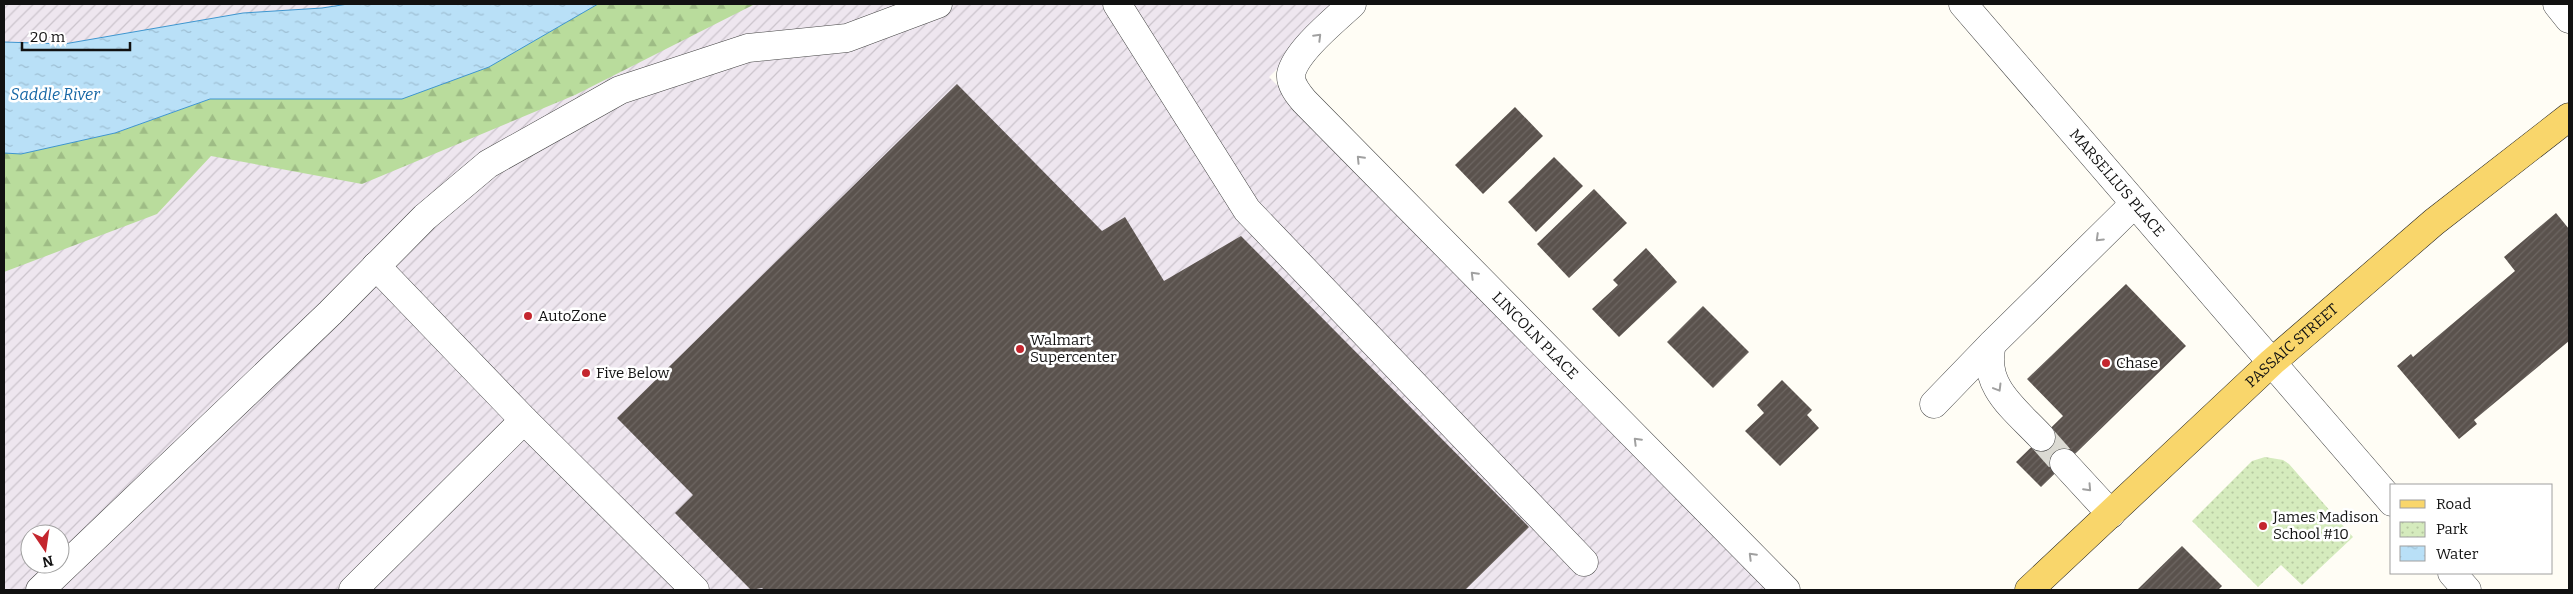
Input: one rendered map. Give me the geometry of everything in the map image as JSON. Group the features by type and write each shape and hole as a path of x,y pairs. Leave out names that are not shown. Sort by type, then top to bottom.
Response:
{"main road":[{"name":"PASSAIC STREET","path":"2029,590 2272,362 2434,222 2569,117"}],"street":[{"path":"40,590 425,217 488,164 620,90 748,48 847,38 938,4"},
{"path":"1117,4 1247,210 1584,562"},
{"name":"LINCOLN PLACE","path":"1352,4 1296,62 1291,75 1294,89 1786,590"},
{"name":"MARSELLUS PLACE","path":"1964,4 2390,500"},
{"path":"2557,4 2569,19"},
{"path":"1934,404 2134,204"},
{"path":"376,266 524,420 695,590"},
{"path":"1992,344 1988,358 1990,372 1998,391 2041,437"},
{"path":"353,590 524,420"},
{"path":"2064,463 2111,514"},
{"path":"2453,574 2467,590"}],"shaded area":[{"path":"4,4 1342,4 1269,77 1778,590 4,590"}],"green space":[{"path":"598,4 755,4 575,95 362,184 211,156 157,214 4,272 4,153 21,153 115,133 210,99 281,98 575,16"},
{"path":"2265,457 2283,460 2289,464 2353,537 2302,585 2281,565 2258,587 2192,521 2252,461"}],"water":[{"name":"Saddle River","path":"348,4 598,4 489,67 402,99 210,99 115,133 21,154 4,153 4,42 64,44 243,13 322,8"}],"building":[{"name":"Walmart Supercenter","path":"957,84 1102,231 1125,217 1164,281 1241,236 1529,527 1465,590 764,590 762,588 751,590 675,513 693,495 617,418"},
{"path":"1515,107 1543,136 1483,194 1455,165"},
{"path":"1554,157 1583,186 1536,232 1508,202"},
{"path":"1594,189 1627,223 1569,278 1537,244"},
{"path":"2556,213 2569,229 2569,341 2474,420 2477,424 2459,439 2397,366 2411,354 2413,357 2515,271 2504,257"},
{"path":"1646,248 1677,282 1619,337 1592,309 1618,285 1613,280"},
{"name":"Chase","path":"2126,284 2186,346 2041,487 2016,462 2063,416 2027,379"},
{"path":"1703,306 1749,352 1713,388 1667,342"},
{"path":"1782,380 1812,410 1807,415 1819,428 1780,466 1745,431 1764,413 1757,405"},
{"path":"2182,546 2222,586 2218,590 2137,590"}],"tunnel":[{"path":"2041,437 2064,463"}],"place":[{"name":"AutoZone","path":"528,316"},
{"name":"Walmart Supercenter","path":"1020,349"},
{"name":"Chase","path":"2106,363"},
{"name":"Five Below","path":"586,373"},
{"name":"James Madison School #10","path":"2263,526"}]}
